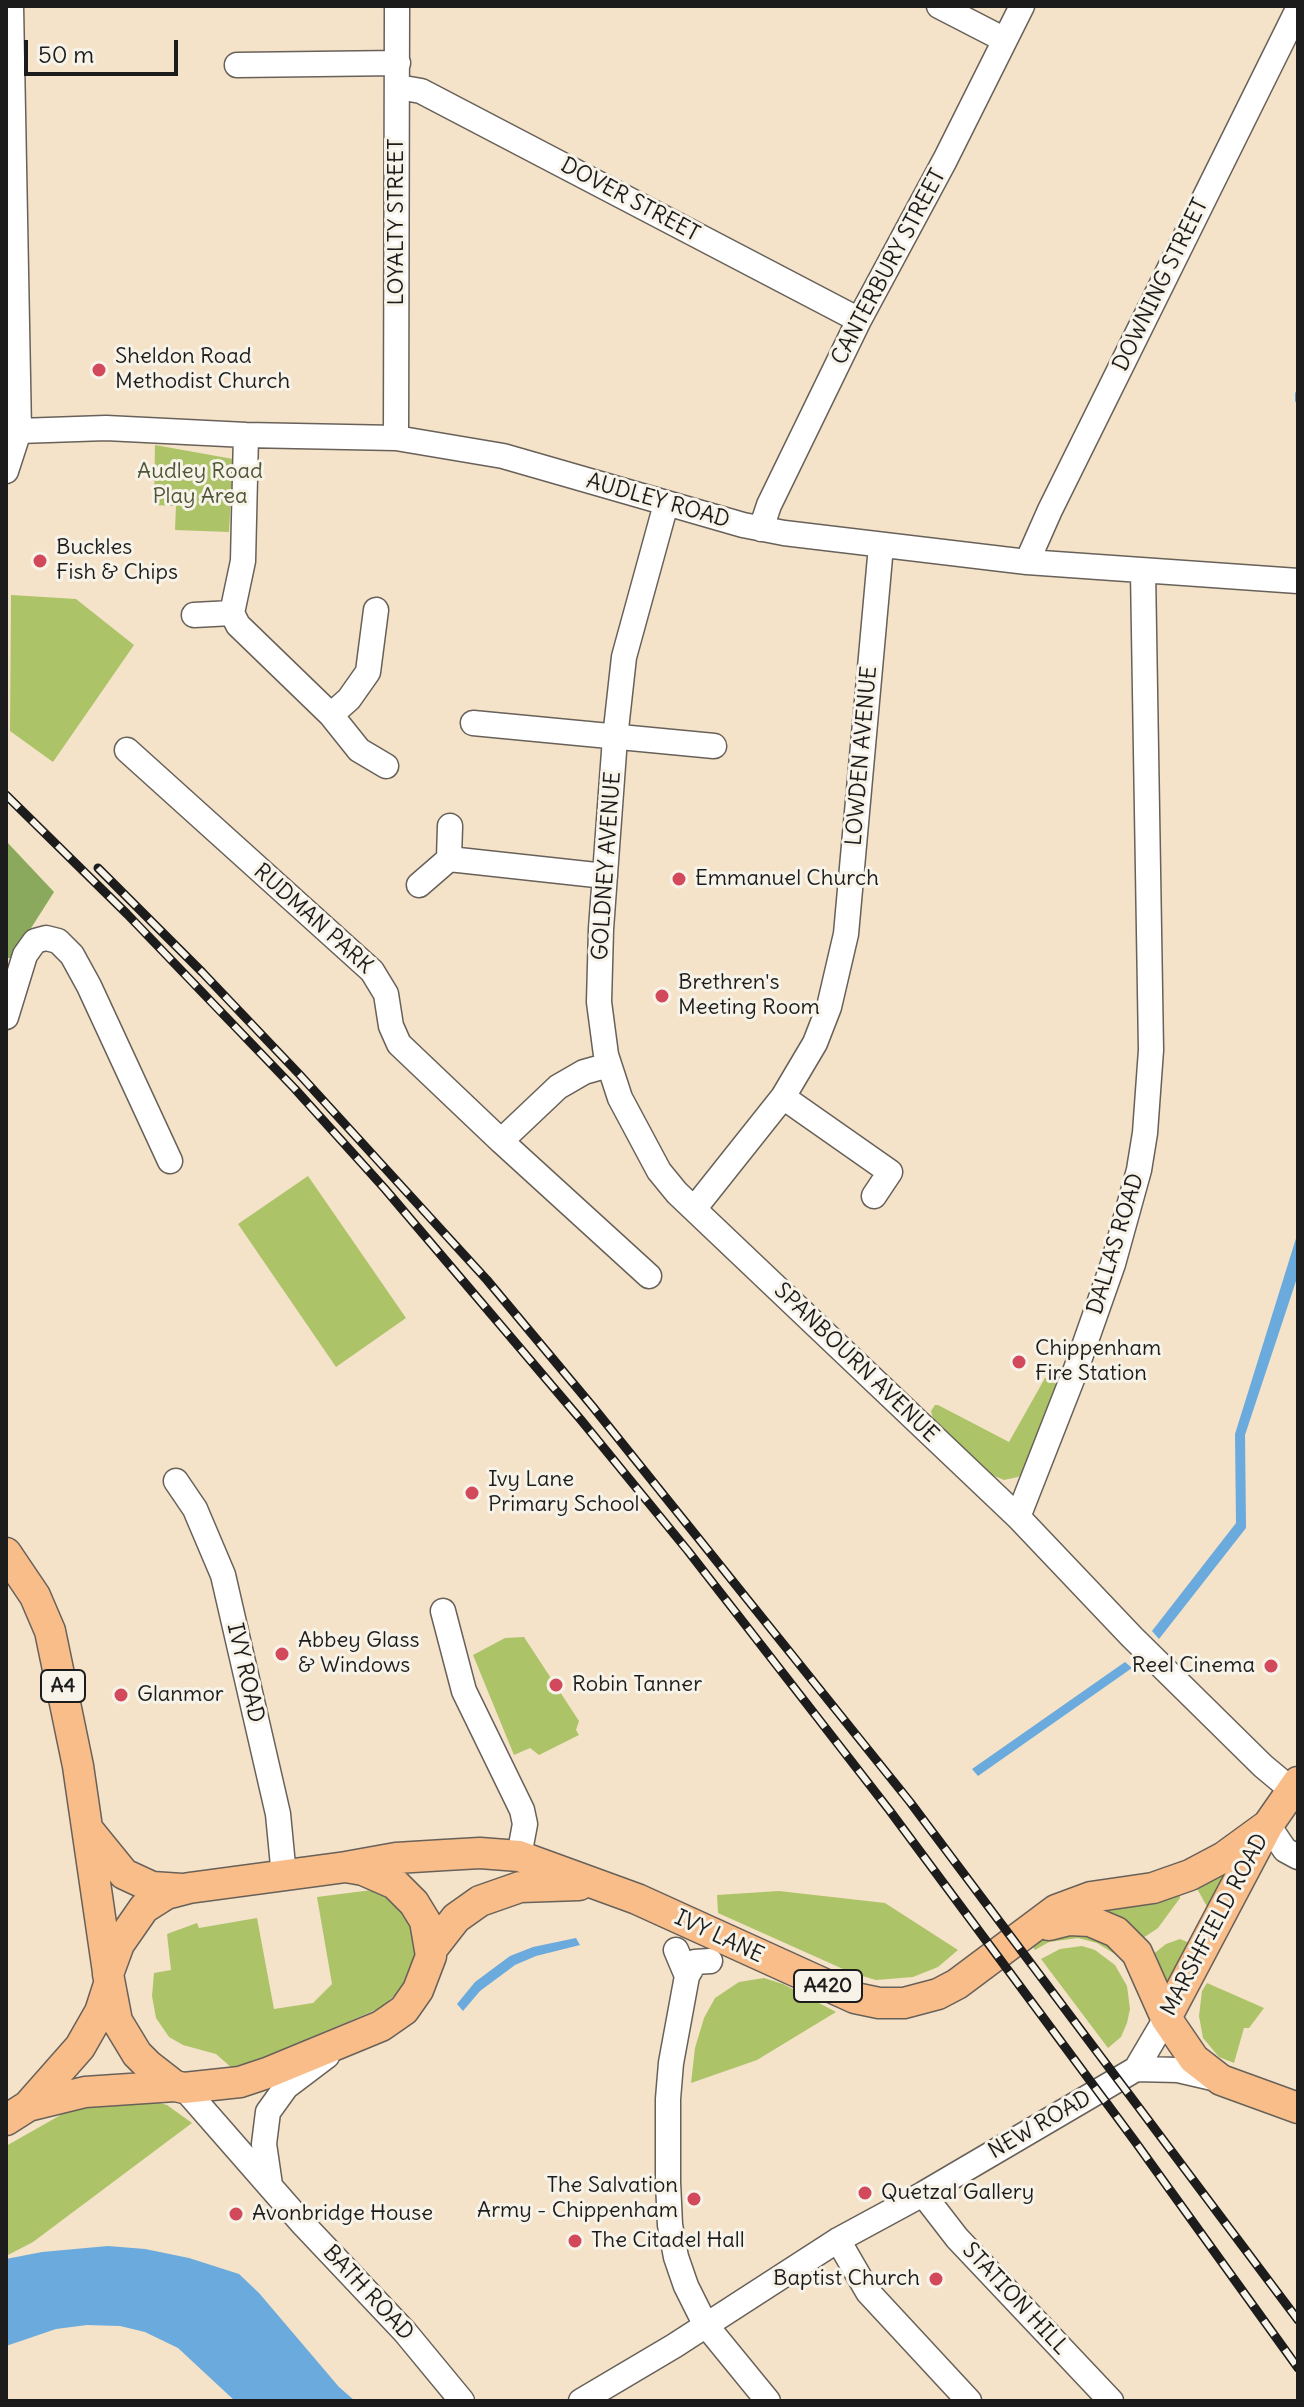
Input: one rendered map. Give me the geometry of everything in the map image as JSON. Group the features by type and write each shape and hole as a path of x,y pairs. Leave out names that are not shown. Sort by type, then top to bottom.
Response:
{"main road":[{"name":"A4","path":"6,1553 35,1596 50,1631 67,1707 88,1830 112,2005 124,2035 148,2065 180,2087"},
{"name":"MARSHFIELD ROAD","path":"1172,2006 1268,1825 1295,1786"},
{"name":"IVY LANE","path":"346,1867 396,1858 468,1853 519,1856 617,1891 841,1992 879,2003 915,2002 947,1990 1035,1929 1056,1910 1074,1902 1161,1886 1190,1875 1224,1857 1268,1825"},
{"name":"A4","path":"17,2113 85,2092 217,2086 258,2077 381,2026 404,2010 423,1980 431,1950 425,1921 407,1895 386,1879 363,1870 346,1867 165,1890 124,1874 88,1830"},
{"name":"IVY LANE","path":"431,1950 464,1910 500,1892 562,1884 617,1891"},
{"name":"A4","path":"17,2113 80,2047 100,2012 119,1944 144,1908 166,1894 189,1888"},
{"name":"IVY LANE","path":"1035,1929 1077,1920 1097,1922 1116,1932 1139,1956 1172,2006"},
{"name":"A420","path":"1172,2006 1194,2059 1221,2080 1298,2108"}],"street":[{"path":"6,471 19,431 11,6"},
{"name":"LOYALTY STREET","path":"396,438 397,6"},
{"path":"939,6 1005,40"},
{"name":"CANTERBURY STREET","path":"761,529 769,505 859,320 945,160 1022,6"},
{"name":"DOWNING STREET","path":"1027,562 1063,483 1298,9"},
{"name":"DOVER STREET","path":"237,65 398,75 421,91 859,320"},
{"name":"AUDLEY ROAD","path":"19,431 106,428 396,438 503,456 761,529 1027,562 1298,581"},
{"path":"246,435 243,561 232,613 238,625 331,715 359,750 386,766"},
{"name":"GOLDNEY AVENUE","path":"666,504 624,657 615,738 599,1002 609,1065 620,1098 668,1184 694,1209"},
{"name":"LOWDEN AVENUE","path":"694,1209 783,1097 815,1043 829,1007 846,934 881,546"},
{"name":"DALLAS ROAD","path":"1018,1517 1113,1264 1139,1170 1145,1133 1151,1050 1143,571"},
{"path":"331,715 349,699 368,672 376,610"},
{"path":"194,615 232,613"},
{"path":"473,723 714,746"},
{"name":"RUDMAN PARK","path":"127,750 192,824 385,968 391,1026 399,1044 501,1141 600,1219 649,1276"},
{"path":"449,859 450,826"},
{"path":"419,885 449,859 605,876"},
{"path":"6,1017 25,955 35,941 46,938 58,941 72,955 89,986 170,1161"},
{"path":"501,1141 558,1087 584,1072 609,1065"},
{"path":"783,1097 897,1162 874,1196"},
{"name":"SPANBOURN AVENUE","path":"694,1209 1018,1517"},
{"name":"IVY ROAD","path":"176,1481 195,1509 223,1575 278,1814 284,1876"},
{"path":"1018,1517 1132,1637 1263,1766 1295,1786"},
{"path":"443,1611 464,1691 522,1810 525,1824 519,1856"},
{"path":"1268,1825 1285,1850 1298,1857"},
{"path":"676,1950 687,1976"},
{"path":"710,1961 695,1962 687,1976 671,2063 668,2099 670,2225 686,2286 705,2324 768,2401"},
{"name":"MARSHFIELD ROAD","path":"1136,2069 1172,2006"},
{"path":"270,2187 264,2144 270,2107 297,2078 353,2037"},
{"path":"1136,2069 1178,2070 1221,2080"},
{"name":"NEW ROAD","path":"581,2401 674,2346 838,2240 923,2194 1136,2069"},
{"name":"BATH ROAD","path":"180,2087 405,2332 462,2401"},
{"name":"STATION HILL","path":"923,2194 957,2238 1111,2401"},
{"path":"838,2240 868,2292 969,2401"}],"green space":[{"name":"Audley Road Play Area","path":"155,445 233,459 229,532 175,530 176,506 154,505"},
{"path":"11,595 76,599 134,645 53,762 10,731"},
{"path":"6,841 54,892 12,958 6,958"},
{"path":"308,1176 406,1318 336,1367 238,1224"},
{"path":"1045,1378 1057,1385 1023,1474 1018,1477 1004,1480 985,1472 933,1419 931,1411 938,1405 1009,1442"},
{"path":"524,1637 579,1721 576,1730 579,1735 539,1755 530,1748 514,1755 473,1655 505,1638"},
{"path":"1228,1867 1234,1872 1210,1912 1195,1885"},
{"path":"372,1890 390,1898 404,1912 415,1943 408,1978 399,1992 380,2008 238,2069 232,2068 216,2054 183,2045 169,2037 156,2018 152,1996 154,1973 171,1970 167,1934 197,1923 199,1928 257,1918 274,2009 313,2003 332,1984 317,1897"},
{"path":"1180,1890 1180,1898 1158,1928 1140,1940 1093,1913"},
{"path":"779,1891 885,1903 958,1950 938,1967 913,1977 876,1980 852,1973 718,1913 717,1895"},
{"path":"1074,1928 1123,1951 1118,1956 1097,1943 1078,1938 1049,1942 1035,1950 1031,1944 1045,1936"},
{"path":"1180,1939 1192,1944 1173,1985 1161,1985 1151,1956 1166,1944"},
{"path":"1082,1946 1095,1950 1115,1965 1127,1986 1130,2009 1127,2023 1121,2037 1108,2048 1041,1959 1060,1949"},
{"path":"764,1978 783,1984 836,2012 757,2060 691,2083 695,2048 704,2018 715,1998 739,1982"},
{"path":"1207,1983 1264,2008 1249,2028 1244,2028 1234,2063 1219,2057 1203,2038 1199,2016 1202,1991"},
{"path":"143,2099 167,2105 192,2123 33,2242 6,2256 6,2146 73,2108"}],"water":[{"path":"1298,1232 1298,1275 1245,1435 1246,1528 1159,1639 1152,1631 1236,1523 1235,1434"},
{"path":"1125,1662 1132,1668 978,1776 972,1769"},
{"path":"576,1938 580,1945 536,1956 515,1965 480,1991 463,2011 457,2004 475,1982 510,1956 533,1947"},
{"path":"108,2246 145,2249 189,2258 239,2274 355,2401 235,2401 178,2348 145,2332 120,2326 87,2325 56,2329 6,2346 6,2259"}],"waterway":[{"path":"1298,394 1298,400"}],"railway":[{"path":"6,795 127,914 295,1089 385,1189 581,1420 688,1551 890,1811 1134,2140 1298,2368"},
{"path":"98,868 300,1075 487,1280 593,1407 910,1802 1298,2320"}],"place":[{"name":"Sheldon Road Methodist Church","path":"99,370"},
{"name":"Buckles Fish & Chips","path":"40,561"},
{"name":"Emmanuel Church","path":"679,879"},
{"name":"Brethren's Meeting Room","path":"662,996"},
{"name":"Chippenham Fire Station","path":"1019,1362"},
{"name":"Ivy Lane Primary School","path":"472,1493"},
{"name":"Abbey Glass & Windows","path":"282,1654"},
{"name":"Reel Cinema","path":"1271,1666"},
{"name":"Robin Tanner","path":"556,1685"},
{"name":"Glanmor","path":"121,1695"},
{"name":"Quetzal Gallery","path":"865,2193"},
{"name":"The Salvation Army - Chippenham","path":"694,2199"},
{"name":"Avonbridge House","path":"236,2214"},
{"name":"The Citadel Hall","path":"575,2241"},
{"name":"Baptist Church","path":"936,2279"}]}
